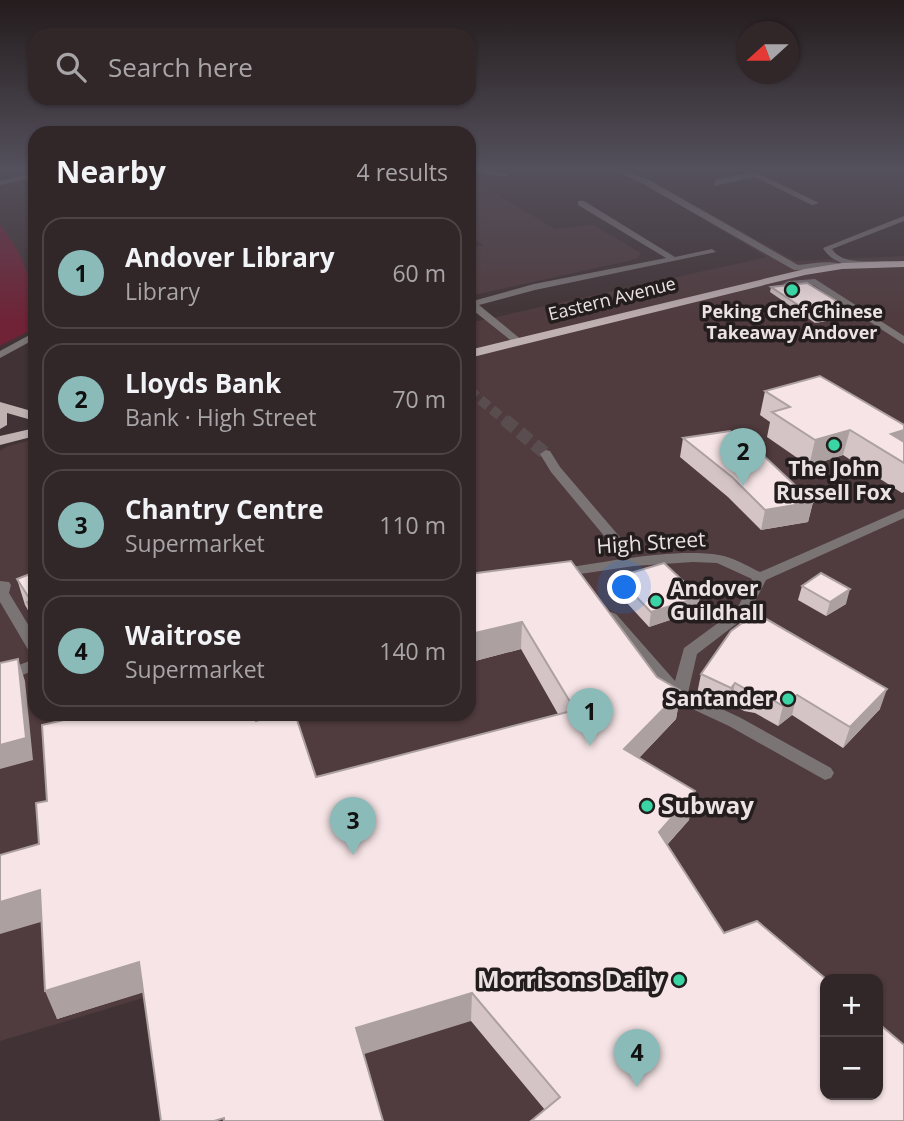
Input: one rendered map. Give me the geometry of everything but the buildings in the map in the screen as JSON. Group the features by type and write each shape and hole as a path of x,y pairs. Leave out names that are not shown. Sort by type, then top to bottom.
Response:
{"main road":[{"name":"Eastern Avenue","path":"714,293 794,267 901,262"},
{"name":"Eastern Avenue","path":"476,352 840,263"},
{"path":"0,425 0,408 28,415"},
{"path":"0,441 28,434"}],"street":[{"path":"609,220 672,258"},
{"path":"713,220 794,267"},
{"path":"840,263 827,251 829,246 899,220"},
{"path":"476,301 672,258 712,252"},
{"path":"788,284 815,282 904,341"},
{"path":"476,309 490,322 519,341"},
{"path":"0,355 28,338"},
{"path":"21,342 28,344"},
{"path":"546,454 555,469 628,555"},
{"path":"679,696 690,652 743,611 760,577 904,513"},
{"name":"High Street","path":"546,575 576,577 628,555 719,559 760,577"},
{"path":"0,585 4,585 2,593 28,637"},
{"path":"598,603 679,696 735,722 825,773"},
{"path":"0,678 28,667"}],"shaded area":[{"path":"476,220 540,220 555,229 593,225 641,253 637,259 476,294 476,247 484,245 476,240"},
{"path":"705,220 722,220 795,261 904,256 904,1121 163,1121 143,998 0,1041 0,451 28,441 28,721 476,721 476,321 767,257"},
{"path":"0,224 17,249 28,274 28,332 0,346"}],"tunnel":[{"path":"476,396 507,422"},
{"path":"505,420 546,454"},
{"path":"620,546 630,557"}],"place":[{"name":"Peking Chef Chinese Takeaway Andover","path":"792,290"},
{"name":"The John Russell Fox","path":"834,445"},
{"name":"Lloyds Bank","path":"743,486"},
{"name":"Andover Guildhall","path":"656,601"},
{"name":"Santander","path":"788,699"},
{"name":"Andover Library","path":"590,746"},
{"name":"Subway","path":"647,806"},
{"name":"Chantry Centre","path":"353,855"},
{"name":"Morrisons Daily","path":"679,980"},
{"name":"Waitrose","path":"637,1087"}]}
